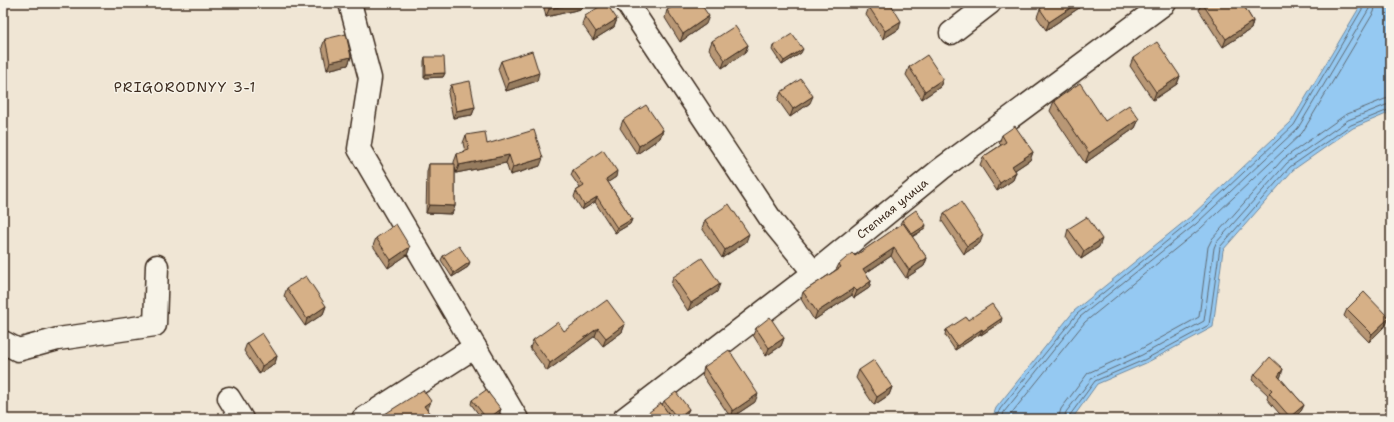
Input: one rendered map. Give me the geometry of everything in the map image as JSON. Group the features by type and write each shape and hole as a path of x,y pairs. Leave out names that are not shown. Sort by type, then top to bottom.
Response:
{"street":[{"path":"350,3 370,78 359,149 517,419"},
{"path":"627,3 774,224 814,273"},
{"path":"951,33 990,3"},
{"name":"Степная улица","path":"624,419 814,273 941,169 1165,3"},
{"path":"3,342 18,350 58,339 155,325 157,266"},
{"path":"363,419 474,347"},
{"path":"229,398 242,419"}],"water":[{"path":"1362,3 1391,3 1391,112 1353,128 1293,170 1223,250 1213,327 1146,363 1097,384 1072,419 992,419 996,408 1074,311 1190,217 1291,122"}],"building":[{"path":"548,3 575,3 549,9"},
{"path":"605,3 617,19 596,32 585,16"},
{"path":"679,3 700,3 709,16 683,34 667,10"},
{"path":"875,3 890,3 901,21 885,31 869,7"},
{"path":"1048,3 1078,3 1049,22 1040,9"},
{"path":"1202,3 1242,3 1253,21 1226,39"},
{"path":"735,26 748,45 725,60 712,41"},
{"path":"346,34 351,57 330,62 325,39"},
{"path":"792,34 803,49 784,61 773,46"},
{"path":"1157,42 1180,76 1156,92 1133,58"},
{"path":"532,51 539,73 509,83 501,61"},
{"path":"927,55 943,79 925,91 909,67"},
{"path":"425,57 444,57 445,73 426,74"},
{"path":"801,79 813,96 793,109 781,92"},
{"path":"470,81 475,107 456,111 451,85"},
{"path":"1080,83 1105,121 1129,105 1139,119 1089,153 1054,101"},
{"path":"646,105 663,130 639,146 623,120"},
{"path":"1015,126 1033,152 1012,166 1016,172 1000,183 983,157 1006,142 1002,135"},
{"path":"534,130 543,158 513,167 509,155 459,165 457,154 469,150 466,135 485,132 487,144"},
{"path":"603,150 617,171 606,179 632,219 617,228 597,197 584,205 576,191 584,186 573,170"},
{"path":"429,164 455,164 455,206 429,205"},
{"path":"961,202 983,235 967,246 944,213"},
{"path":"729,204 749,234 725,250 705,220"},
{"path":"916,210 926,225 912,234 902,220"},
{"path":"1087,217 1102,239 1084,251 1068,229"},
{"path":"903,223 927,258 909,270 894,248 863,269 871,281 857,291 854,288 817,312 803,292 841,267 839,264 852,253 855,256"},
{"path":"396,224 410,247 391,260 376,238"},
{"path":"459,246 470,262 454,273 443,256"},
{"path":"702,258 720,284 691,303 673,277"},
{"path":"306,276 326,306 307,319 287,288"},
{"path":"1364,292 1389,318 1372,334 1347,309"},
{"path":"607,300 625,324 606,338 598,328 550,363 533,340 558,322 564,331"},
{"path":"992,304 1002,318 983,331 982,329 957,346 946,330 966,317 968,320"},
{"path":"770,317 784,338 769,348 756,328"},
{"path":"262,333 277,356 262,366 247,343"},
{"path":"729,350 758,394 733,411 704,367"},
{"path":"1270,357 1283,369 1278,376 1304,405 1290,417 1269,393 1272,390 1255,374"},
{"path":"874,360 892,387 877,397 859,370"},
{"path":"423,390 431,401 424,406 434,419 377,419"},
{"path":"486,390 501,409 488,419 472,400"},
{"path":"676,392 689,409 677,418 664,401"},
{"path":"661,403 668,413 659,419 652,419 648,413"}],"district":[{"name":"PRIGORODNYY 3-1","path":"185,87"}]}
